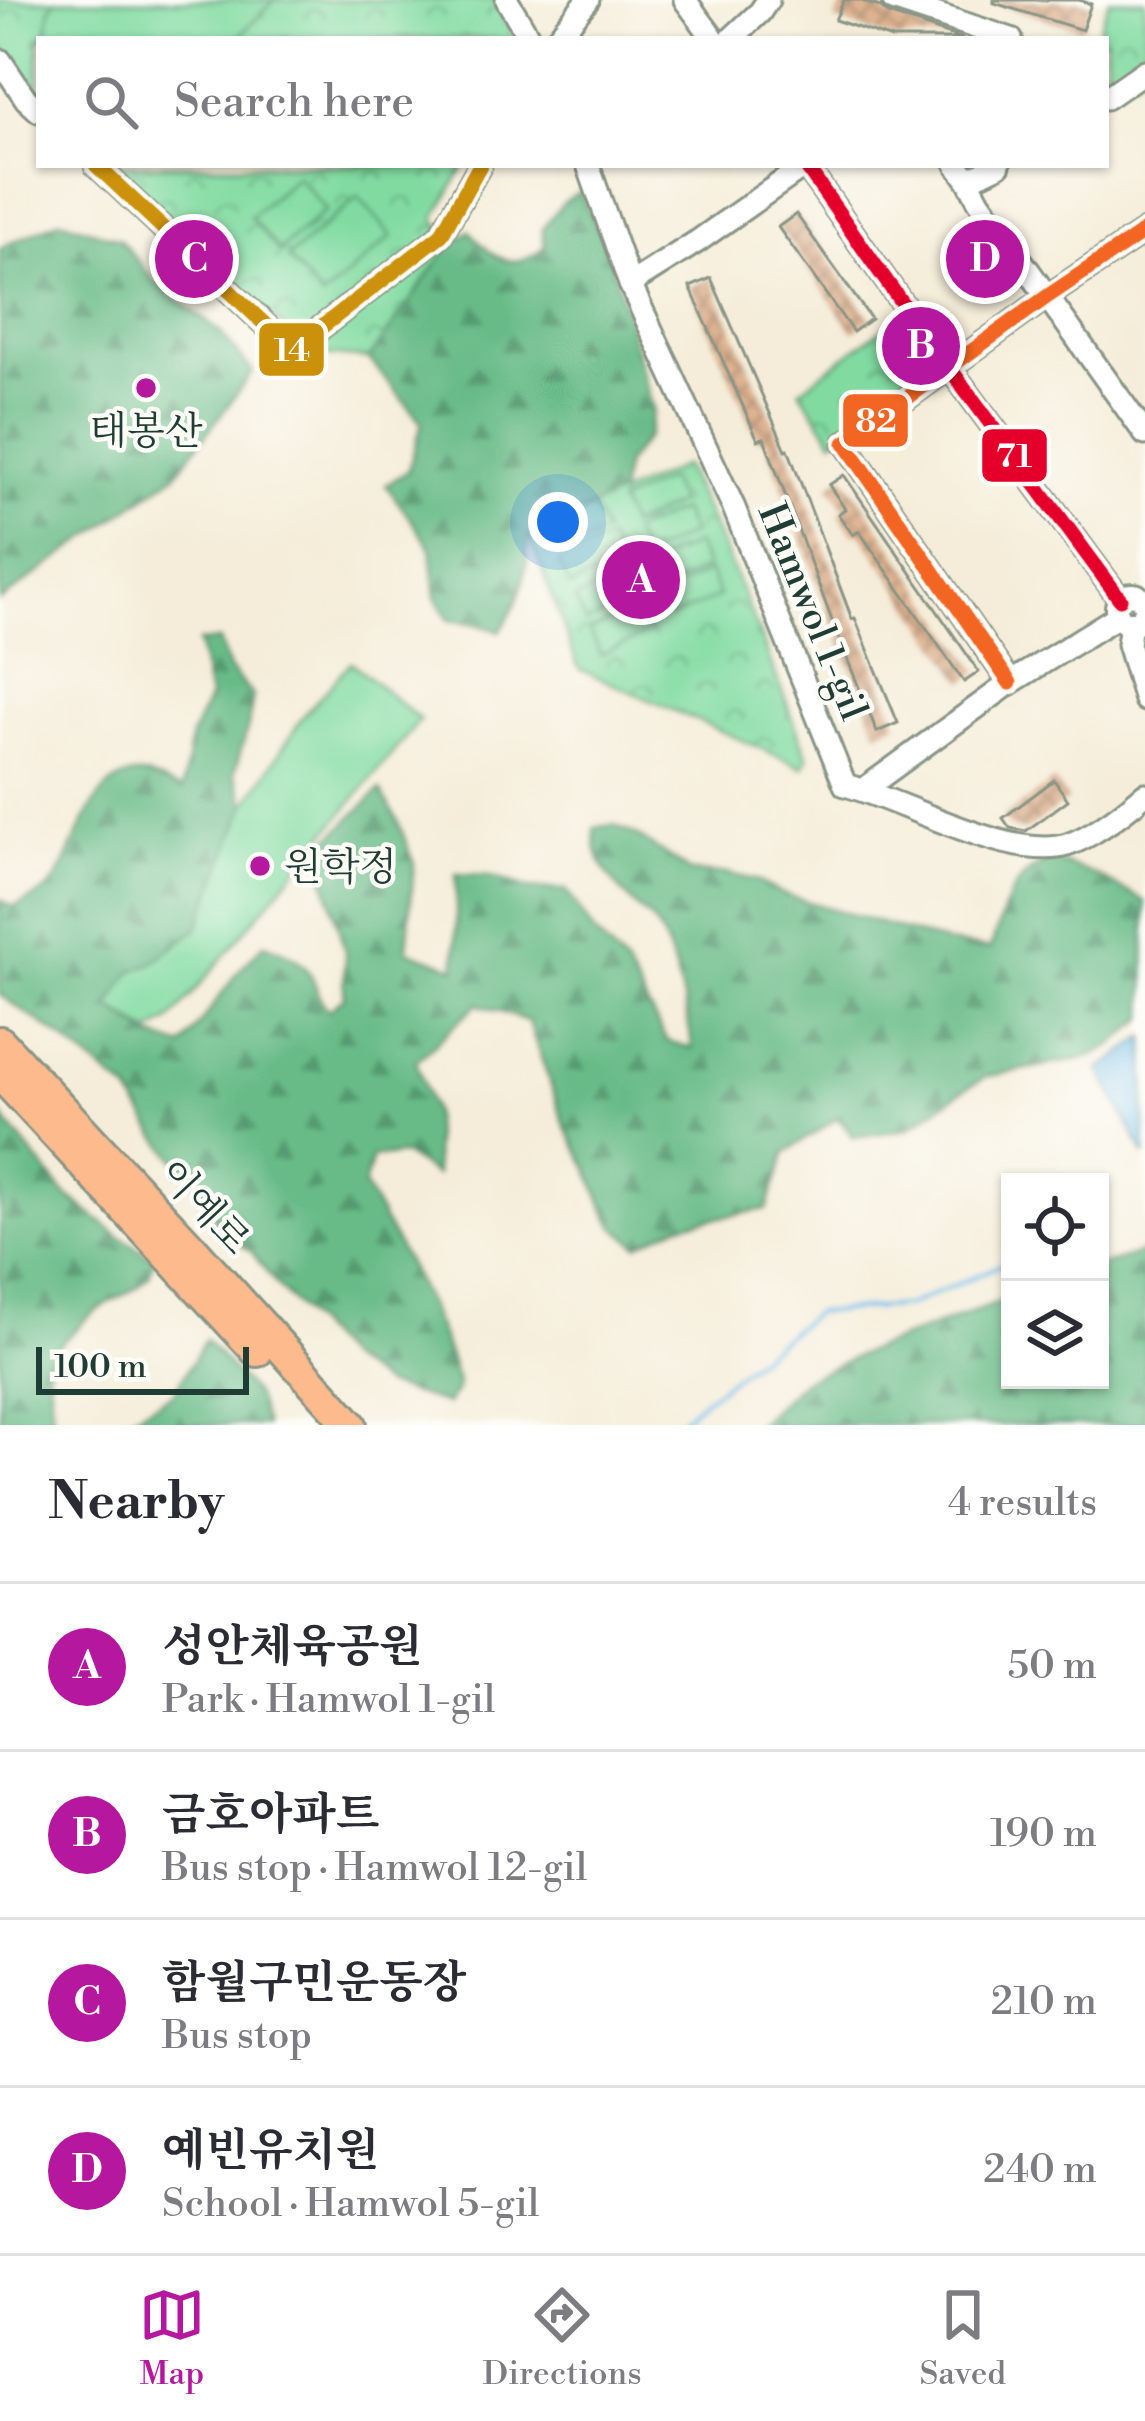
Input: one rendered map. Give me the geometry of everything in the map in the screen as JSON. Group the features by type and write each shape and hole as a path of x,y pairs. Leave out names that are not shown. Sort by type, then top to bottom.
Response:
{"highway":[{"name":"이예로","path":"0,1042 351,1425"},
{"name":"이예로","path":"0,1074 326,1425"}],"street":[{"path":"507,0 528,36"},
{"path":"558,36 588,0"},
{"path":"685,0 711,36"},
{"path":"734,36 768,0"},
{"path":"893,0 1002,36"},
{"path":"0,60 36,108"},
{"path":"1109,70 1139,75"},
{"path":"1109,96 1139,75"},
{"path":"99,168 292,350 440,235 478,168"},
{"name":"Hamwol 1-gil","path":"590,168 630,284 734,508 845,785 863,790"},
{"path":"630,284 801,168"},
{"path":"807,168 950,369 1137,609"},
{"path":"962,172 1145,434"},
{"path":"1010,683 844,443 1145,231"},
{"path":"863,790 1010,683 1137,609"},
{"path":"1137,609 1128,644 1145,700"},
{"path":"863,790 1016,846 1038,847 1065,845 1145,794"}],"green space":[{"path":"0,0 55,0 46,36 36,36 36,94 0,43"},
{"path":"55,0 275,0 239,36 46,36"},
{"path":"275,0 494,0 514,36 239,36"},
{"path":"1109,0 1145,0 1145,71 1133,79 1109,71 1109,36 1097,36"},
{"path":"111,168 463,168 435,218 451,243 369,359 323,355 305,333 293,337"},
{"path":"297,176 326,210 279,251 250,217"},
{"path":"580,192 618,284 653,409 648,436 626,463 619,494 529,534 522,585 500,631 449,620 436,598 431,548 386,485 408,471 422,423 369,359 451,243 470,231 504,260 524,260 545,246 542,229 563,203"},
{"path":"358,197 392,236 322,298 288,258"},
{"path":"60,220 120,239 154,281 219,331 253,372 176,474 0,601 0,248"},
{"path":"898,317 931,362 929,372 833,440 800,390"},
{"path":"684,466 779,684 808,758 803,767 579,669 529,534"},
{"path":"668,479 679,503 630,526 619,502"},
{"path":"593,509 604,533 555,556 544,532"},
{"path":"681,510 692,534 643,556 632,532"},
{"path":"608,540 619,564 570,587 559,563"},
{"path":"696,544 707,568 658,590 647,566"},
{"path":"709,572 719,596 670,618 660,595"},
{"path":"624,577 635,601 586,623 575,599"},
{"path":"639,608 650,632 601,655 590,631"},
{"path":"219,641 229,669 253,696 234,773 246,805 198,928 153,963 131,972 111,1008 151,1036 183,1047 264,944 306,968 329,1010 344,997 345,951 317,851 380,790 414,863 407,950 456,968 456,874 489,876 529,889 566,890 595,934 625,965 667,1041 692,1048 675,970 656,926 606,872 597,852 595,827 614,825 636,835 690,872 755,880 782,894 947,943 990,949 1017,884 1053,859 1145,901 1145,1018 1091,1057 989,1076 907,1129 854,1137 838,1118 786,1152 767,1209 681,1224 638,1245 614,1226 603,1205 566,1128 528,1021 477,1004 416,1062 433,1112 435,1175 404,1155 372,1157 364,1186 430,1309 458,1387 447,1404 384,1385 345,1359 251,1251 219,1231 206,1199 129,1092 0,995 0,900 14,907 51,886 97,801 122,778 143,775 182,790 191,737 209,697 198,642"},
{"name":"원학정","path":"351,662 420,720 171,1020 150,1033 110,1007 131,972 153,963 198,928 246,805 304,715"},
{"path":"0,1114 65,1194 154,1258 149,1276 94,1312 55,1349 48,1370 53,1416 67,1425 0,1425"},
{"path":"1145,1251 1145,1425 756,1425 804,1380 1001,1301 1001,1389 1109,1389 1109,1263"},
{"path":"205,1340 256,1396 265,1425 116,1425 174,1393"}],"water":[{"path":"1145,1037 1145,1156 1100,1070"}],"building":[{"path":"844,0 859,0 954,36 883,36 835,20"},
{"path":"994,0 1079,0 1091,4 1082,30"},
{"path":"796,214 871,319 853,332 778,227"},
{"path":"711,278 788,449 852,619 898,723 877,732 764,438 758,440 690,287"},
{"path":"844,475 979,672 964,682 859,531 853,535 838,514 845,509 829,485"},
{"path":"1054,780 1068,800 1026,831 1010,828 1003,818"}],"waterway":[{"path":"676,1425 814,1313 907,1306 1001,1265"}],"transit line":[{"name":"14","path":"99,168 292,350 441,235 478,168"},
{"name":"71","path":"807,168 1120,599"},
{"name":"82","path":"1010,683 845,443 1145,231"}],"place":[{"name":"함월구민운동장","path":"194,259"},
{"name":"예빈유치원","path":"985,259"},
{"name":"금호아파트","path":"921,346"},
{"name":"태봉산","path":"146,388"},
{"name":"성안체육공원","path":"641,580"},
{"name":"원학정","path":"260,866"}]}
